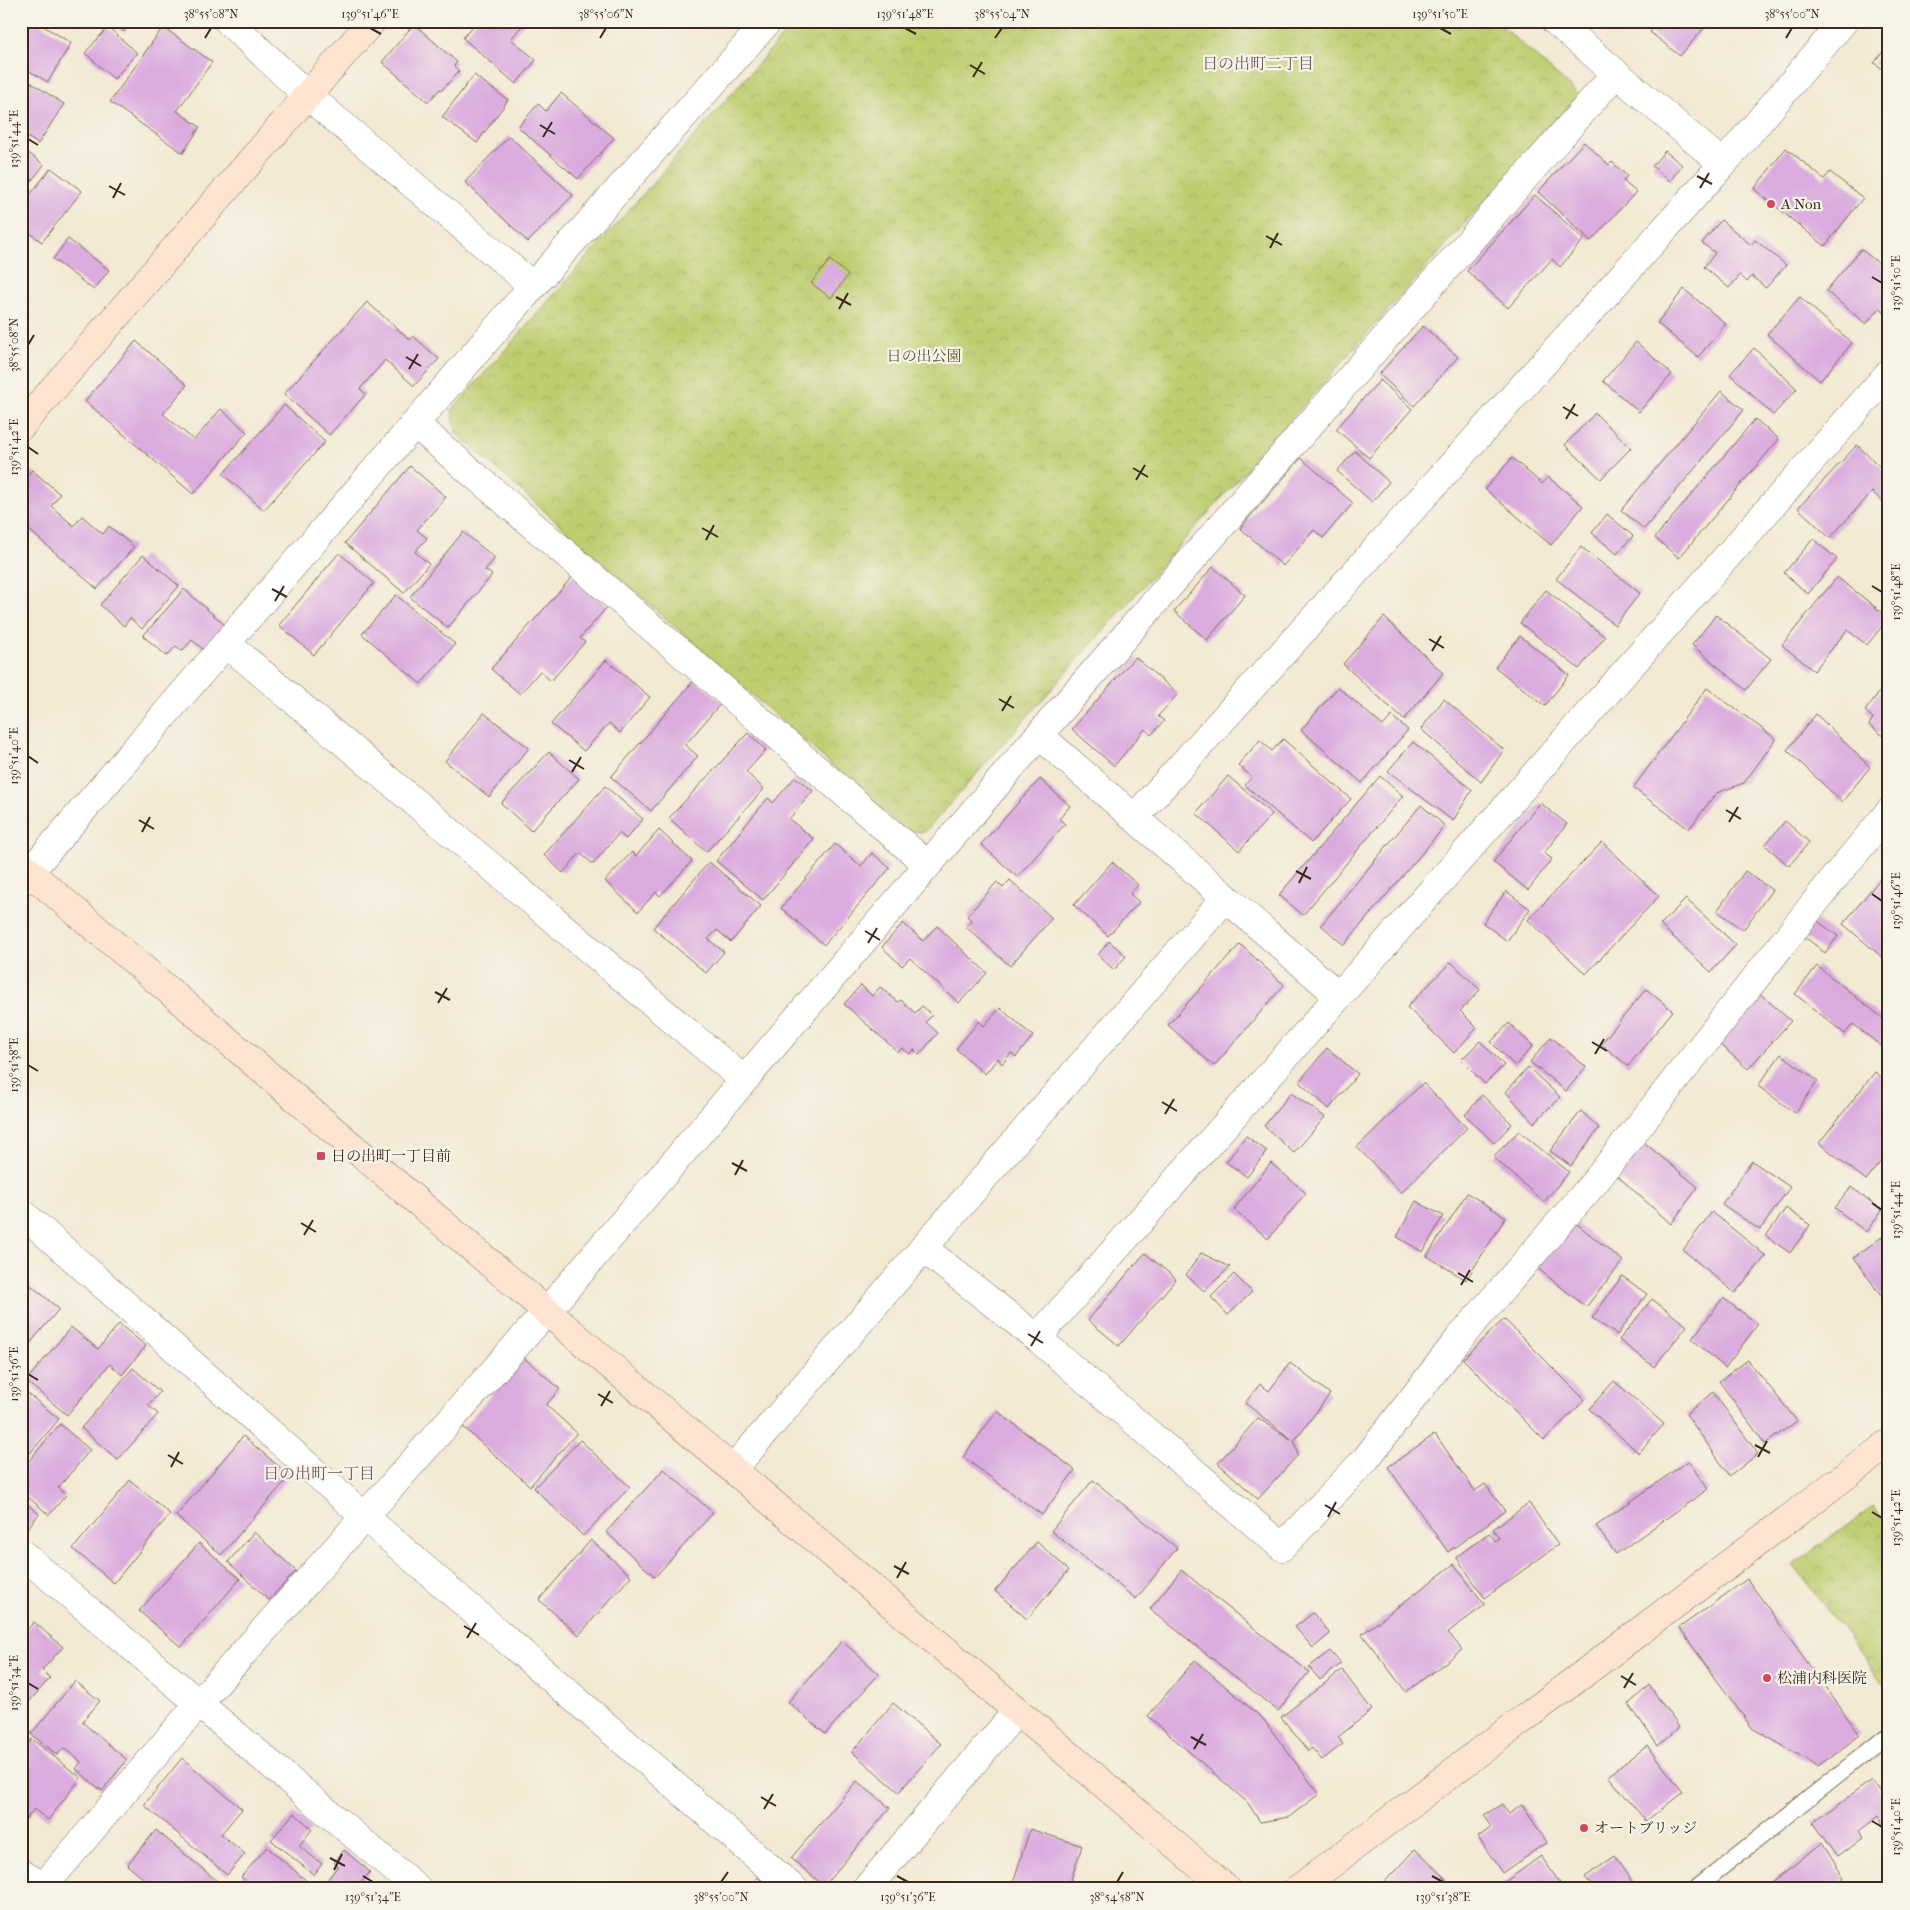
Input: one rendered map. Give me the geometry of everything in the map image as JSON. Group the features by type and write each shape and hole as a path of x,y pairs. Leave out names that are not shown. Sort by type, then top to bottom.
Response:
{"street":[{"path":"228,21 307,95 533,286"},
{"path":"21,426 372,21"},
{"path":"768,21 533,286 226,643 24,873 546,1311 1227,1889"},
{"path":"1555,21 1723,164"},
{"path":"1135,817 1723,164 1844,21"},
{"path":"38,1882 546,1311 1040,735 1616,73"},
{"path":"1037,1338 1889,374"},
{"path":"415,424 928,865"},
{"path":"226,643 744,1080"},
{"path":"1040,735 1339,996"},
{"path":"923,1248 1037,1338 1282,1546 1365,1460 1458,1340 1594,1184 1835,877 1889,812"},
{"path":"733,1469 1226,897"},
{"path":"21,1212 364,1516 794,1889"},
{"path":"1298,1889 1889,1443"},
{"path":"21,1553 418,1889"},
{"path":"866,1889 1017,1711"}],"lane":[{"path":"1702,1887 1889,1734"}],"green space":[{"name":"日の出公園","path":"796,21 1496,21 1579,95 925,832 906,831 456,433 452,410"},
{"path":"1873,1506 1889,1526 1889,1691 1793,1565"}],"building":[{"path":"27,21 35,21 71,43 48,82 21,66 21,31"},
{"path":"108,21 131,21 124,32"},
{"path":"477,21 526,21 511,39 536,60 516,84 463,38"},
{"path":"1659,21 1710,21 1680,56 1650,32"},
{"path":"414,24 457,62 454,66 459,71 428,102 382,62"},
{"path":"108,27 137,53 114,79 85,53"},
{"path":"163,27 212,62 177,111 200,127 183,153 110,102"},
{"path":"1889,44 1889,73 1874,63"},
{"path":"474,75 508,100 477,143 442,117"},
{"path":"21,76 64,104 38,144 21,133"},
{"path":"561,93 614,138 578,179 518,127 538,104 546,111"},
{"path":"509,136 573,195 528,242 465,182"},
{"path":"1584,142 1609,165 1612,162 1627,176 1623,181 1636,192 1591,241 1538,192"},
{"path":"21,147 44,165 21,194"},
{"path":"1786,148 1824,179 1830,172 1863,198 1825,246 1754,189"},
{"path":"1665,151 1682,165 1670,181 1652,166"},
{"path":"51,168 82,191 42,242 21,226 21,206"},
{"path":"1535,195 1584,239 1560,267 1552,259 1508,308 1467,271"},
{"path":"1721,220 1751,245 1755,240 1786,265 1766,288 1752,276 1747,282 1740,275 1729,288 1704,267 1715,253 1702,243"},
{"path":"68,239 109,270 94,290 53,259"},
{"path":"1861,249 1889,272 1889,316 1880,308 1866,324 1826,291"},
{"path":"830,260 848,275 831,298 811,283"},
{"path":"1684,289 1726,324 1698,357 1657,323"},
{"path":"1800,297 1852,343 1820,381 1767,334"},
{"path":"367,302 410,340 413,336 439,359 414,386 385,360 360,389 366,394 329,435 284,394"},
{"path":"1423,326 1458,357 1414,406 1379,374"},
{"path":"136,341 187,385 163,414 194,440 221,409 247,432 193,494 85,401"},
{"path":"1636,342 1672,374 1639,412 1603,381"},
{"path":"1754,348 1797,389 1773,415 1730,374"},
{"path":"1380,380 1412,409 1369,458 1336,429"},
{"path":"1721,391 1744,410 1644,529 1621,510"},
{"path":"284,405 325,442 264,510 223,474"},
{"path":"1595,413 1631,448 1601,479 1565,445"},
{"path":"1755,419 1779,439 1679,558 1655,538"},
{"path":"1857,445 1889,475 1889,507 1872,492 1830,538 1798,508"},
{"path":"1355,451 1389,482 1372,502 1337,471"},
{"path":"1301,458 1353,503 1323,538 1314,530 1283,566 1240,528"},
{"path":"1512,458 1542,484 1548,477 1583,506 1551,545 1485,489"},
{"path":"410,466 446,497 417,530 427,538 415,552 429,564 404,593 345,543"},
{"path":"32,470 60,494 51,506 74,526 82,516 103,534 109,526 134,547 97,589 21,523 21,483"},
{"path":"1607,514 1633,536 1617,554 1592,533"},
{"path":"463,532 495,558 485,570 492,575 448,628 410,597"},
{"path":"1813,539 1837,559 1808,594 1784,573"},
{"path":"1581,547 1640,593 1615,625 1556,579"},
{"path":"339,553 374,583 314,655 279,625"},
{"path":"143,555 179,586 142,629 130,618 124,626 100,605"},
{"path":"1213,567 1245,595 1207,640 1174,611"},
{"path":"573,576 608,606 580,638 585,642 551,681 540,671 520,694 491,669"},
{"path":"1837,577 1889,618 1867,645 1847,630 1814,671 1782,645"},
{"path":"184,589 226,626 204,650 192,640 182,651 176,646 167,656 143,636"},
{"path":"1546,590 1605,637 1579,669 1520,623"},
{"path":"396,595 455,644 421,684 362,634"},
{"path":"1716,615 1771,659 1746,690 1692,645"},
{"path":"1384,617 1443,673 1404,720 1343,664"},
{"path":"1520,636 1569,675 1545,706 1495,667"},
{"path":"1135,657 1178,694 1158,716 1164,721 1151,735 1145,729 1114,766 1072,729"},
{"path":"606,660 650,697 620,733 609,723 584,751 551,724"},
{"path":"695,679 722,702 685,745 698,756 651,811 611,777"},
{"path":"1885,684 1889,688 1889,740 1869,725 1873,718 1865,711"},
{"path":"1338,687 1383,726 1392,716 1408,730 1362,783 1301,730"},
{"path":"1707,688 1776,739 1744,783 1716,793 1689,829 1633,788"},
{"path":"1444,699 1504,750 1481,782 1421,729"},
{"path":"484,713 529,748 489,797 445,761"},
{"path":"1816,714 1870,767 1842,802 1787,750"},
{"path":"748,733 766,750 746,772 764,789 706,852 669,818"},
{"path":"1283,739 1351,799 1311,843 1245,785 1252,777 1238,765 1260,740 1272,751"},
{"path":"1413,742 1472,790 1453,821 1388,771"},
{"path":"549,752 579,779 531,831 501,803"},
{"path":"1228,776 1272,814 1239,851 1196,813"},
{"path":"1380,776 1403,796 1303,915 1279,895"},
{"path":"795,777 813,791 789,819 814,839 763,900 716,861 768,798 773,803"},
{"path":"1040,779 1070,806 1059,819 1065,824 1017,877 981,844"},
{"path":"605,786 643,819 626,839 619,833 593,864 580,853 563,873 544,855"},
{"path":"1540,803 1567,824 1544,853 1552,859 1528,890 1493,862"},
{"path":"1421,805 1445,826 1344,945 1321,925"},
{"path":"1785,821 1809,842 1789,866 1765,845"},
{"path":"659,830 692,861 660,896 656,892 638,912 605,881 632,852 636,856"},
{"path":"1889,830 1889,848 1880,841"},
{"path":"1602,842 1659,896 1586,974 1528,920"},
{"path":"835,844 861,866 872,853 890,868 824,945 781,908"},
{"path":"709,862 761,906 731,942 717,930 708,939 724,952 706,973 653,928"},
{"path":"1112,862 1138,885 1130,894 1139,902 1108,936 1074,905"},
{"path":"1889,868 1889,963 1843,924"},
{"path":"1745,871 1772,890 1743,930 1717,911"},
{"path":"1010,880 1052,918 1010,966 966,927 972,921 967,916 997,882 1003,888"},
{"path":"1506,891 1530,909 1507,941 1483,923"},
{"path":"1686,899 1736,945 1711,972 1660,925"},
{"path":"1816,920 1838,936 1825,953 1804,936"},
{"path":"903,923 923,941 937,926 987,973 959,1003 910,958 902,966 882,947"},
{"path":"1109,941 1126,956 1114,970 1098,955"},
{"path":"1240,944 1284,985 1214,1066 1168,1025"},
{"path":"1451,962 1480,990 1460,1011 1477,1028 1454,1053 1407,1007"},
{"path":"1817,966 1889,1023 1889,1052 1853,1024 1845,1034 1795,994"},
{"path":"861,985 872,996 880,987 898,1002 901,1000 915,1013 922,1006 932,1015 926,1022 938,1033 919,1055 914,1050 910,1054 902,1048 898,1052 844,1004"},
{"path":"1646,989 1673,1011 1628,1066 1601,1044"},
{"path":"1759,993 1791,1021 1748,1069 1717,1042"},
{"path":"1000,1008 1033,1036 1016,1057 1011,1053 1002,1064 998,1058 985,1074 956,1049 979,1021 984,1026"},
{"path":"1509,1023 1533,1046 1515,1066 1491,1042"},
{"path":"1551,1037 1586,1067 1566,1091 1530,1062"},
{"path":"1480,1041 1504,1065 1485,1084 1461,1060"},
{"path":"1327,1048 1358,1074 1329,1109 1299,1082"},
{"path":"1781,1054 1818,1081 1795,1113 1758,1086"},
{"path":"1528,1067 1560,1097 1534,1123 1506,1092"},
{"path":"1875,1072 1889,1083 1889,1151 1866,1180 1819,1143"},
{"path":"1423,1083 1467,1128 1401,1193 1357,1147"},
{"path":"1291,1093 1325,1117 1294,1153 1264,1126"},
{"path":"1482,1095 1512,1124 1494,1143 1465,1115"},
{"path":"1581,1111 1599,1128 1571,1166 1550,1151"},
{"path":"1519,1131 1569,1172 1544,1202 1493,1157"},
{"path":"1246,1136 1267,1151 1247,1177 1226,1162"},
{"path":"1641,1140 1698,1187 1671,1224 1613,1172"},
{"path":"1752,1161 1790,1187 1760,1230 1722,1204"},
{"path":"1271,1163 1306,1193 1268,1239 1234,1209"},
{"path":"1851,1187 1882,1210 1866,1232 1835,1208"},
{"path":"1467,1193 1506,1217 1466,1280 1427,1256"},
{"path":"1416,1201 1443,1216 1423,1252 1397,1237"},
{"path":"1786,1208 1810,1225 1790,1253 1766,1236"},
{"path":"1712,1212 1766,1256 1735,1293 1683,1250"},
{"path":"1572,1220 1623,1261 1586,1307 1536,1267"},
{"path":"1889,1232 1889,1308 1854,1257"},
{"path":"1145,1253 1176,1279 1119,1346 1088,1320"},
{"path":"1201,1253 1230,1267 1204,1291 1186,1275"},
{"path":"1234,1274 1252,1292 1228,1315 1211,1297"},
{"path":"1622,1276 1647,1294 1617,1335 1592,1318"},
{"path":"21,1279 59,1309 21,1354"},
{"path":"1723,1298 1758,1324 1725,1368 1692,1339"},
{"path":"1652,1299 1687,1326 1654,1367 1619,1340"},
{"path":"1504,1319 1585,1400 1544,1440 1463,1359"},
{"path":"119,1324 146,1346 122,1375 110,1364 67,1415 26,1381 71,1327 98,1349"},
{"path":"524,1358 560,1389 546,1405 577,1433 530,1486 463,1427"},
{"path":"1748,1360 1797,1421 1765,1444 1719,1381"},
{"path":"1290,1363 1330,1394 1294,1441 1298,1455 1258,1499 1218,1463 1258,1418 1292,1440 1245,1403 1260,1384 1269,1391"},
{"path":"133,1368 160,1392 148,1405 158,1414 118,1460 81,1428"},
{"path":"1614,1381 1664,1424 1639,1453 1589,1409"},
{"path":"21,1388 59,1419 21,1464"},
{"path":"1713,1392 1758,1454 1730,1476 1686,1414"},
{"path":"997,1411 1075,1470 1042,1515 963,1457"},
{"path":"60,1424 90,1450 58,1488 66,1495 49,1515 21,1491 21,1470"},
{"path":"1435,1434 1475,1491 1485,1484 1505,1511 1448,1552 1388,1467"},
{"path":"243,1436 290,1476 221,1555 176,1516"},
{"path":"580,1440 630,1487 583,1536 534,1488"},
{"path":"1688,1461 1708,1489 1616,1554 1596,1526"},
{"path":"664,1469 713,1513 655,1577 606,1532"},
{"path":"130,1480 170,1514 114,1583 73,1549"},
{"path":"1093,1480 1177,1548 1136,1599 1051,1531"},
{"path":"21,1499 39,1514 24,1533 21,1531"},
{"path":"1529,1503 1558,1545 1485,1598 1456,1557 1489,1533 1495,1541 1499,1538 1493,1529"},
{"path":"254,1532 296,1571 269,1600 228,1562"},
{"path":"591,1540 631,1576 579,1635 539,1600"},
{"path":"1037,1542 1069,1570 1027,1619 995,1591"},
{"path":"199,1543 240,1579 181,1647 139,1611"},
{"path":"1454,1564 1485,1605 1448,1632 1462,1650 1406,1692 1362,1634"},
{"path":"1181,1570 1309,1672 1278,1711 1150,1609"},
{"name":"松浦内科医院","path":"1747,1579 1860,1735 1818,1766 1752,1728 1679,1628"},
{"path":"1313,1613 1330,1634 1313,1648 1295,1627"},
{"path":"34,1622 63,1647 42,1670 50,1678 21,1711 21,1637"},
{"path":"842,1641 879,1674 825,1734 788,1702"},
{"path":"1330,1651 1341,1664 1320,1680 1309,1667"},
{"path":"1195,1660 1263,1719 1319,1794 1289,1817 1260,1822 1248,1803 1148,1716"},
{"path":"1342,1670 1372,1710 1338,1737 1343,1744 1322,1760 1312,1748 1308,1751 1281,1717"},
{"path":"75,1681 100,1701 82,1722 127,1760 102,1791 76,1769 81,1762 64,1748 57,1755 31,1734"},
{"path":"1649,1685 1679,1727 1658,1746 1629,1704"},
{"path":"893,1703 941,1744 899,1792 852,1752"},
{"path":"32,1739 81,1778 48,1820 34,1809 21,1825 21,1753"},
{"path":"1647,1746 1683,1792 1646,1821 1608,1776"},
{"path":"182,1758 242,1809 221,1834 245,1854 227,1875 144,1805"},
{"path":"1872,1780 1889,1803 1889,1823 1884,1827 1878,1817 1859,1831 1863,1838 1838,1857 1813,1822"},
{"path":"857,1781 890,1808 824,1886 791,1858"},
{"path":"1502,1804 1509,1814 1522,1805 1547,1842 1502,1873 1478,1837 1492,1827 1484,1815"},
{"path":"294,1813 312,1829 299,1846 322,1864 314,1875 271,1840"},
{"path":"1030,1829 1082,1846 1068,1889 1011,1889"},
{"path":"156,1830 223,1886 221,1889 156,1889 127,1865"},
{"path":"1822,1843 1844,1878 1830,1889 1763,1889"},
{"path":"267,1847 316,1889 255,1889 241,1877"},
{"path":"1415,1849 1447,1880 1439,1889 1378,1889"},
{"path":"344,1850 370,1872 356,1889 320,1889 338,1866 334,1863"},
{"path":"1541,1856 1564,1889 1506,1889 1502,1884"},
{"path":"1615,1856 1638,1889 1594,1889 1585,1877"},
{"path":"757,1877 774,1889 749,1889"}],"place":[{"name":"A Non","path":"1771,204"},
{"name":"日の出町一丁目前","path":"321,1156"},
{"name":"松浦内科医院","path":"1767,1678"},
{"name":"オートブリッジ","path":"1584,1828"}],"district":[{"name":"日の出町二丁目","path":"1258,63"},
{"name":"日の出町一丁目","path":"319,1473"}]}
